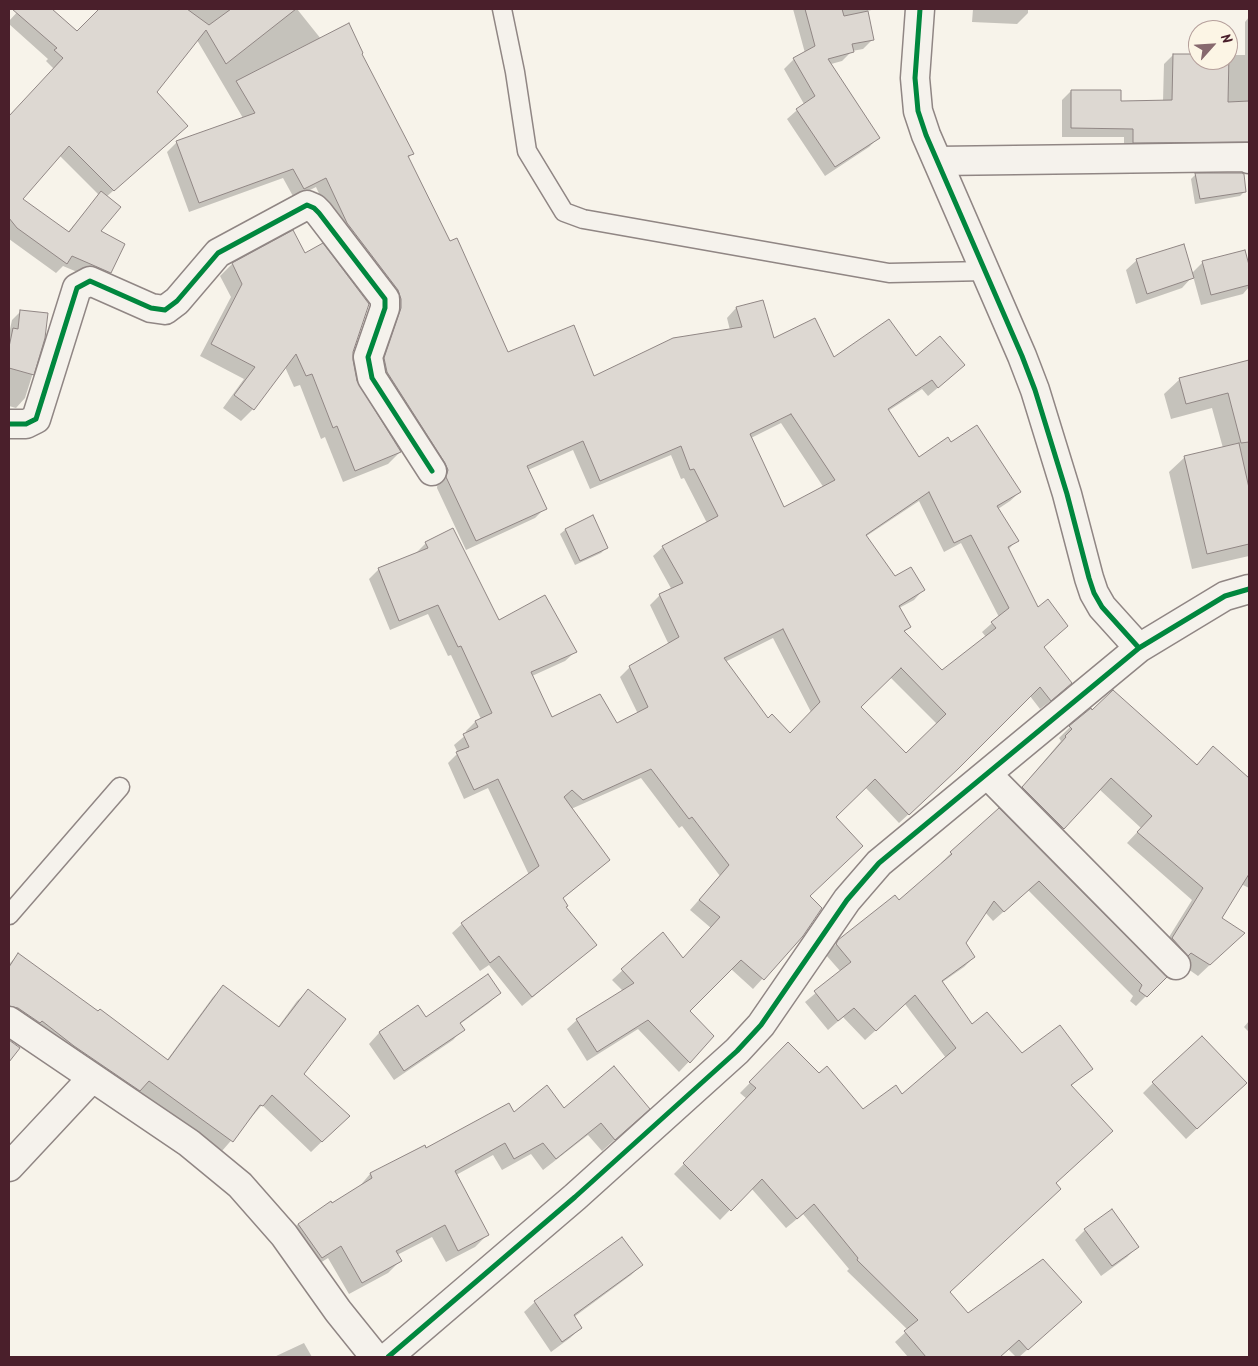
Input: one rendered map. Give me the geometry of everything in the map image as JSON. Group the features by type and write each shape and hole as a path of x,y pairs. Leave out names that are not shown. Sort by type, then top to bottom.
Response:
{"street":[{"path":"920,9 915,78 918,111 1022,356 1067,494 1094,593 1102,608 1139,648"},
{"path":"938,161 1238,157 1249,159"},
{"path":"9,424 26,424 36,418 77,288 90,281 151,308 165,310 177,301 218,253 307,205 319,213 385,299 385,308 368,357 372,378 432,472"},
{"path":"388,1357 576,1197 737,1052 761,1024 847,900 879,863 1139,648 1225,596 1249,589"},
{"path":"987,774 1176,965"},
{"path":"9,1021 189,1144 240,1185 284,1235 338,1311 376,1357"},
{"path":"9,1166 92,1078"}],"lane":[{"path":"502,9 516,72 528,151 564,212 583,219 889,273 986,271"},
{"path":"9,914 120,787"}],"building":[{"path":"12,9 52,9 77,31 99,9 187,9 209,25 231,9 296,9 226,64 206,30 157,92 188,126 114,191 69,146 23,199 69,232 101,191 121,207 101,231 125,244 111,273 72,256 67,264 17,228 9,218 9,116 63,58 54,50 57,48"},
{"path":"805,9 842,9 844,16 868,11 874,40 852,44 854,52 828,59 880,138 835,167 796,109 815,96 793,58 815,46"},
{"path":"349,23 362,54 414,154 408,156 450,241 457,238 508,352 574,325 594,376 673,338 742,327 736,307 763,300 774,338 815,318 834,357 889,319 916,356 940,336 965,365 938,388 932,380 888,409 919,457 948,437 951,442 977,425 1021,492 997,506 1019,541 1008,547 1038,607 1048,599 1068,626 1044,647 1072,683 1051,701 1040,687 909,815 875,779 836,817 863,846 810,896 822,908 803,936 764,980 741,960 690,1011 714,1036 690,1063 648,1020 597,1052 576,1019 634,983 621,969 663,932 683,958 720,917 699,900 729,865 692,817 689,819 651,769 583,800 572,790 564,797 610,860 563,898 568,906 566,907 597,945 532,997 499,956 490,963 461,923 539,866 498,779 474,790 456,752 469,747 463,734 478,727 475,721 492,713 461,646 458,647 438,605 399,621 378,568 428,548 425,542 453,528 499,620 545,595 577,652 531,672 552,717 600,694 617,723 648,707 629,666 679,637 659,594 683,583 662,546 718,516 694,469 690,470 681,446 600,481 583,441 527,466 547,509 476,541 446,477 448,470 445,463 387,372 384,358 401,308 398,290 347,223 326,178 304,189 293,169 199,203 176,141 255,113 236,81","holes":["791,414 835,480 784,507 750,434","929,492 954,543 971,535 1009,608 991,622 996,628 942,670 904,631 911,627 899,606 925,590 911,567 895,576 866,535","783,629 820,702 790,733 772,714 768,718 724,658","901,668 946,714 906,753 861,707"]},
{"path":"1173,54 1188,54 1188,70 1229,70 1228,102 1249,101 1249,142 1133,143 1133,129 1071,128 1071,90 1121,90 1121,101 1172,100"},
{"path":"1195,173 1242,173 1244,174 1246,192 1200,199"},
{"path":"293,230 305,253 323,243 369,304 353,352 357,381 401,452 355,471 337,426 333,428 312,374 306,376 296,354 254,410 234,395 255,367 211,344 242,284 232,263"},
{"path":"1184,244 1194,278 1147,294 1136,259"},
{"path":"1245,250 1249,265 1249,285 1211,295 1202,261"},
{"path":"20,310 48,313 45,338 34,375 9,368 9,347 13,328 18,329"},
{"path":"1249,360 1249,442 1241,443 1228,393 1186,404 1179,378"},
{"path":"1239,443 1249,488 1249,544 1207,554 1184,456"},
{"path":"593,515 608,548 580,561 565,529"},
{"path":"1113,690 1197,765 1213,746 1249,778 1249,874 1222,918 1245,933 1210,965 1191,953 1188,956 1172,938 1203,888 1137,832 1152,816 1111,778 1064,829 1022,787 1066,737 1072,729 1069,726 1091,708 1092,710"},
{"path":"999,808 1167,977 1147,997 1139,991 1142,985 1039,881 1004,912 994,901 966,943 975,957 942,981 972,1024 987,1012 1022,1053 1060,1025 1093,1069 1071,1085 1113,1131 1056,1183 1061,1189 950,1292 968,1313 1043,1259 1082,1302 1028,1350 1019,1340 1000,1357 926,1357 904,1331 918,1320 857,1260 858,1258 814,1204 797,1219 762,1179 731,1211 683,1163 756,1088 749,1082 788,1042 819,1073 827,1066 863,1109 896,1085 902,1094 956,1048 915,995 876,1031 854,1008 838,1021 814,991 851,962 836,944 838,940 895,895 899,900 952,854 950,852"},
{"path":"18,953 98,1011 100,1009 168,1060 223,985 279,1027 308,989 346,1019 304,1074 350,1116 322,1142 272,1095 263,1106 260,1105 233,1142 149,1081 140,1091 74,1046 42,1021 40,1023 18,1008 9,1006 9,967"},
{"path":"488,974 501,993 460,1023 465,1030 404,1071 379,1032 418,1005 426,1017"},
{"path":"1202,1036 1247,1083 1197,1129 1152,1082"},
{"path":"9,1040 20,1048 9,1062"},
{"path":"614,1066 650,1109 615,1140 601,1123 556,1159 543,1143 514,1159 505,1143 455,1171 489,1235 458,1251 445,1225 396,1251 402,1261 362,1283 341,1246 322,1258 298,1224 331,1201 332,1203 372,1178 370,1173 425,1145 426,1148 509,1103 514,1112 547,1085 564,1108"},
{"path":"1112,1209 1139,1247 1112,1266 1084,1229"},
{"path":"622,1237 643,1265 574,1315 582,1328 562,1342 534,1301"}],"cycle path":[{"path":"920,9 915,78 918,111 926,135 1035,390 1067,494 1094,593 1102,607 1139,648"},
{"path":"9,424 26,424 36,419 77,288 90,281 151,308 165,310 177,301 218,253 307,205 319,213 385,299 385,308 368,357 372,378 432,471"},
{"path":"388,1357 575,1197 737,1051 761,1025 847,900 879,863 1139,648 1225,596 1249,589"}]}
